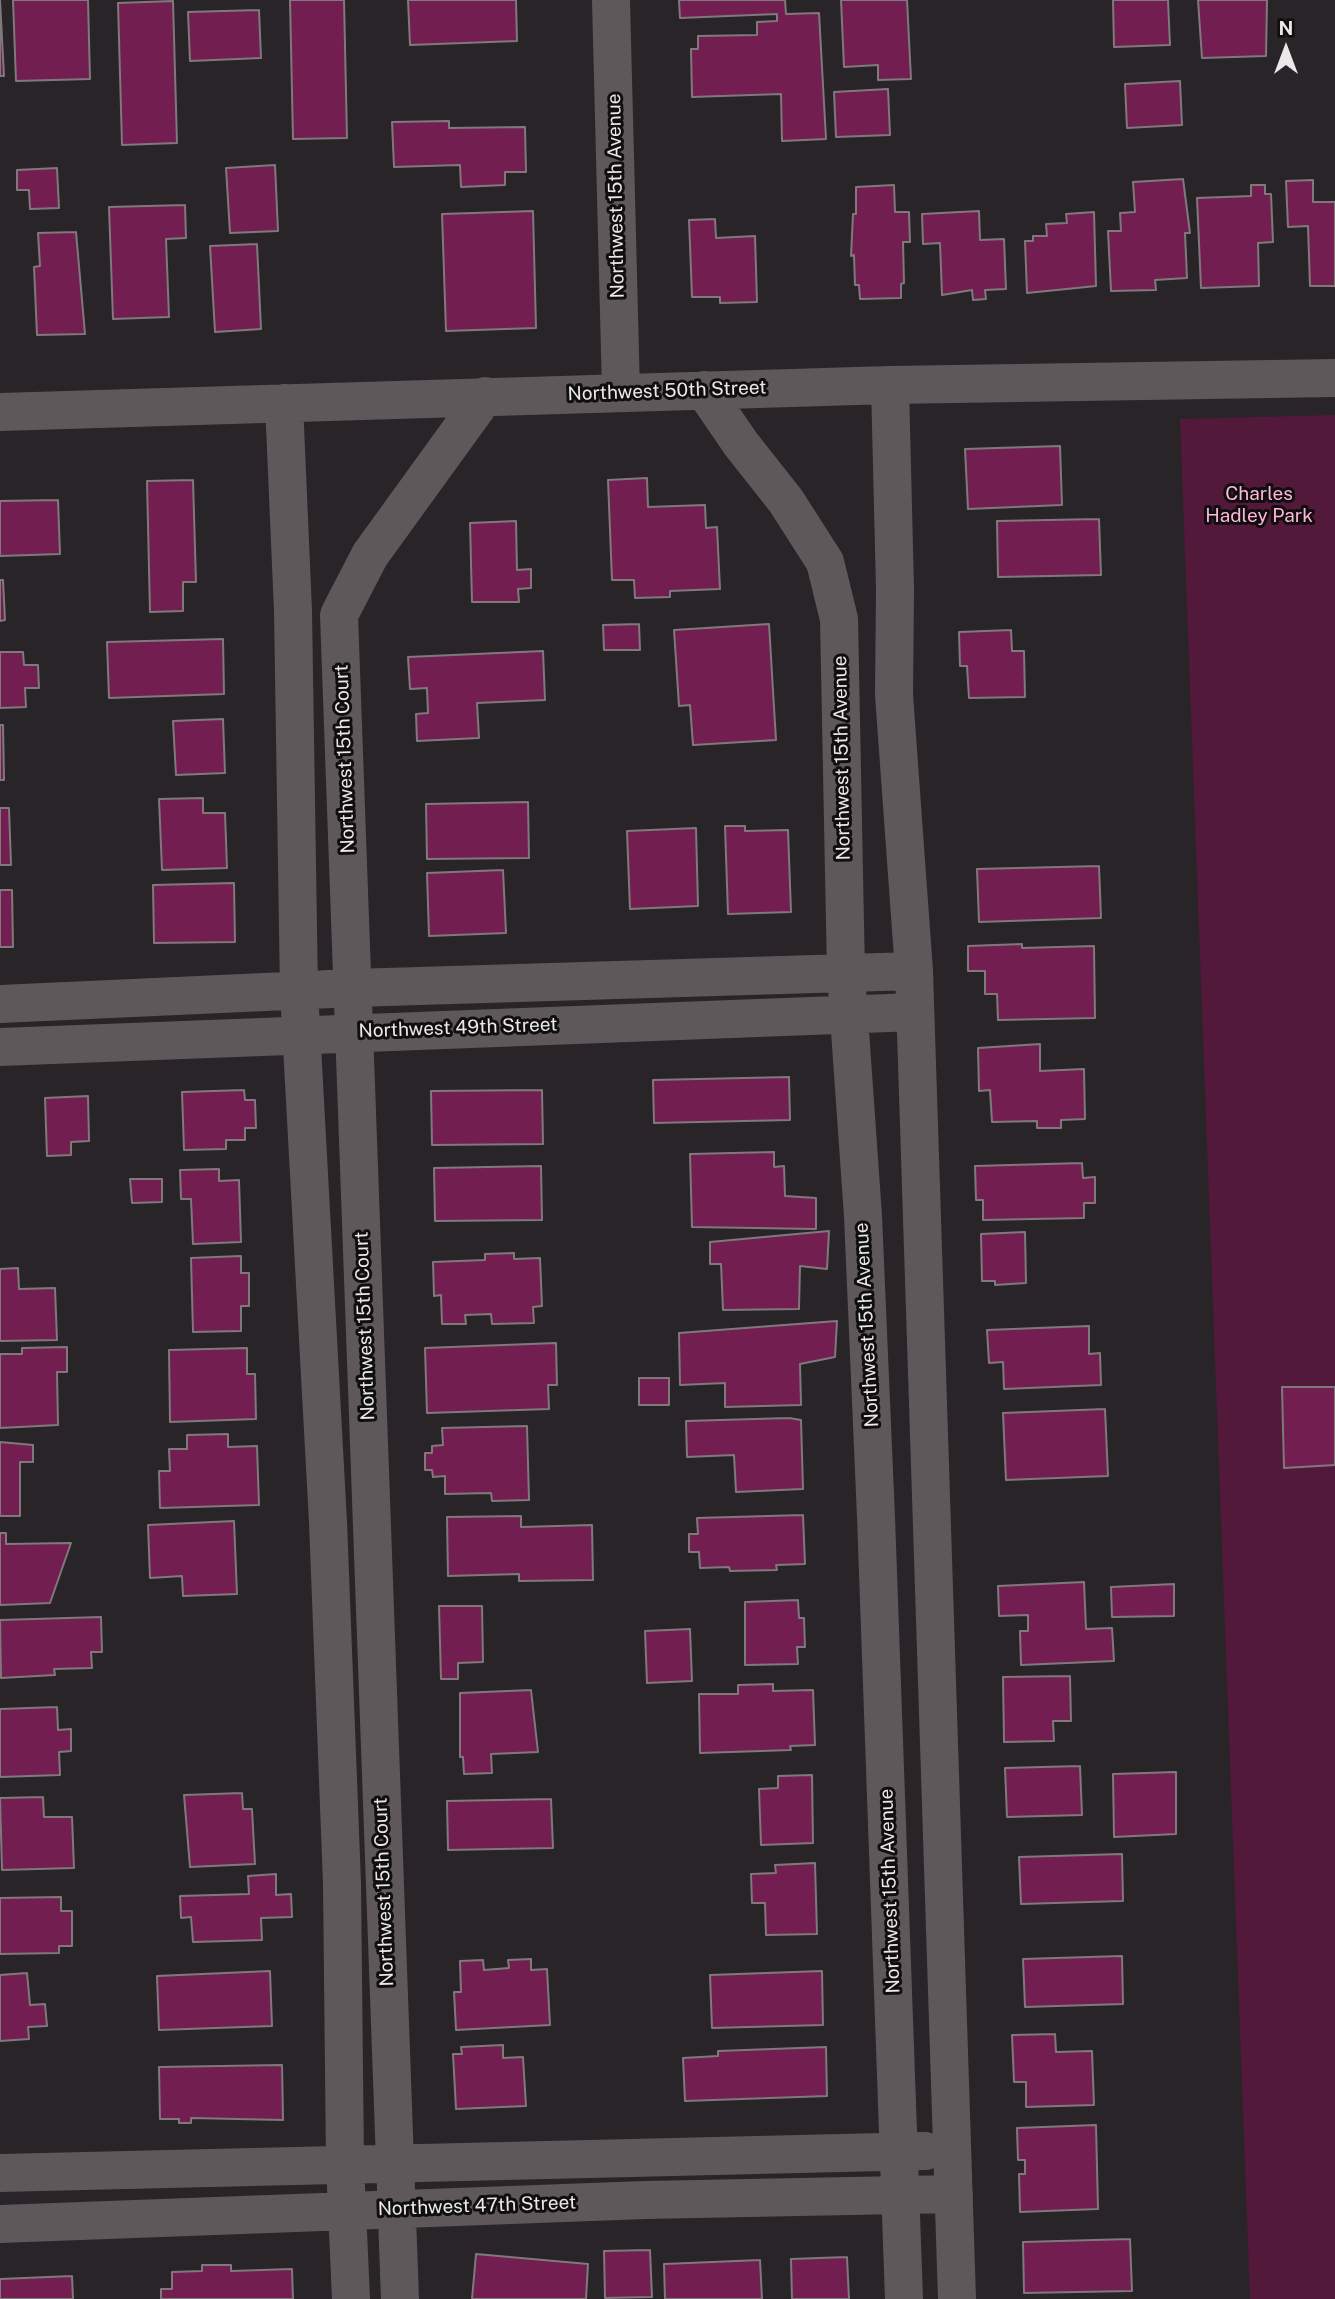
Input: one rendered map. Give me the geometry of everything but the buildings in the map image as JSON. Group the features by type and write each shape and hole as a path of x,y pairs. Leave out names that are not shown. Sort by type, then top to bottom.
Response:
{"street":[{"name":"Northwest 15th Avenue","path":"611,0 621,392"},
{"name":"Northwest 50th Street","path":"0,412 890,385 1335,378"},
{"path":"890,385 894,695 914,971 957,2299"},
{"name":"Northwest 15th Avenue","path":"704,390 741,444 786,501 824,562 839,629 846,974 863,1231 905,2299"},
{"name":"Northwest 15th Court","path":"400,2299 339,615 370,555 485,396"},
{"path":"284,403 293,611 299,991 331,1595 342,1883 345,2164 351,2299"},
{"path":"293,611 339,615"},
{"path":"839,629 895,628"},
{"path":"0,1004 353,988 914,971"},
{"path":"597,981 599,1023"},
{"name":"Northwest 49th Street","path":"0,1047 354,1031 915,1012"},
{"path":"863,1231 922,1229"},
{"path":"878,1578 932,1576"},
{"path":"331,1595 374,1594"},
{"path":"0,2174 951,2150"},
{"path":"642,2157 645,2200"},
{"path":"131,2170 133,2219"},
{"name":"Northwest 47th Street","path":"0,2224 645,2200 954,2194"}],"green space":[{"name":"Charles Hadley Park","path":"1335,415 1335,2299 1250,2299 1180,419"}]}
